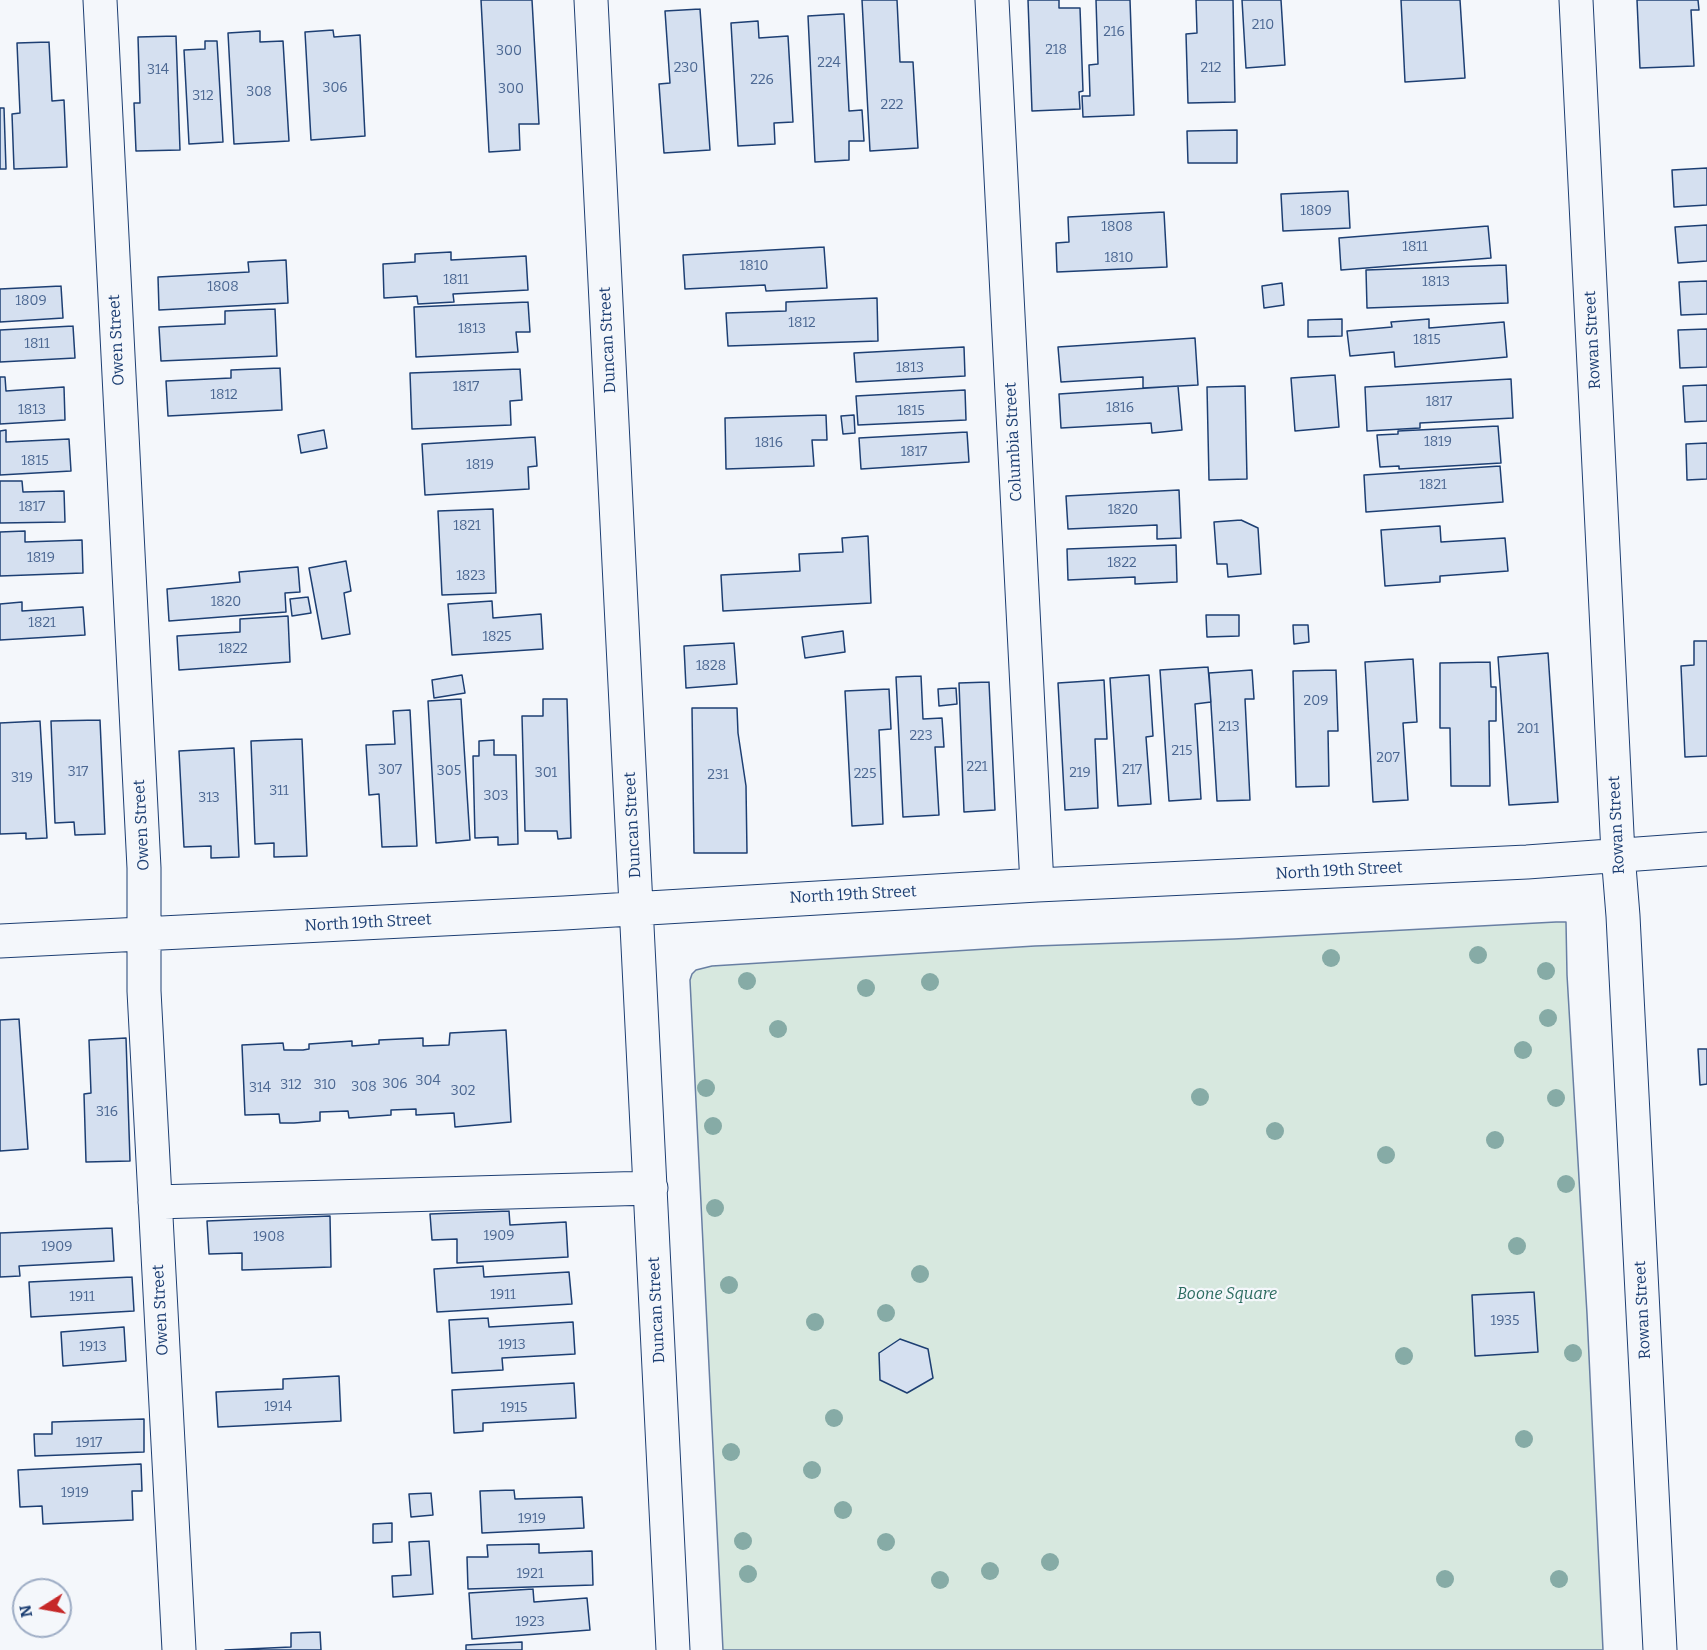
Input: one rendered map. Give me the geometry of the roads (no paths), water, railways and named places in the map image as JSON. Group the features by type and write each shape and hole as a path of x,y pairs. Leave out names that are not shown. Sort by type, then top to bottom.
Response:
{"street":[{"name":"Owen Street","path":"100,0 144,868 144,991 179,1650"},
{"name":"Duncan Street","path":"591,0 674,1650"},
{"name":"Columbia Street","path":"992,0 1036,885"},
{"name":"Rowan Street","path":"1576,0 1660,1650"},
{"name":"North 19th Street","path":"0,942 564,913 1036,885 1527,861 1707,849"},
{"path":"155,1202 651,1188"}],"park label":[{"name":"Boone Square","path":"1227,1295"}]}
